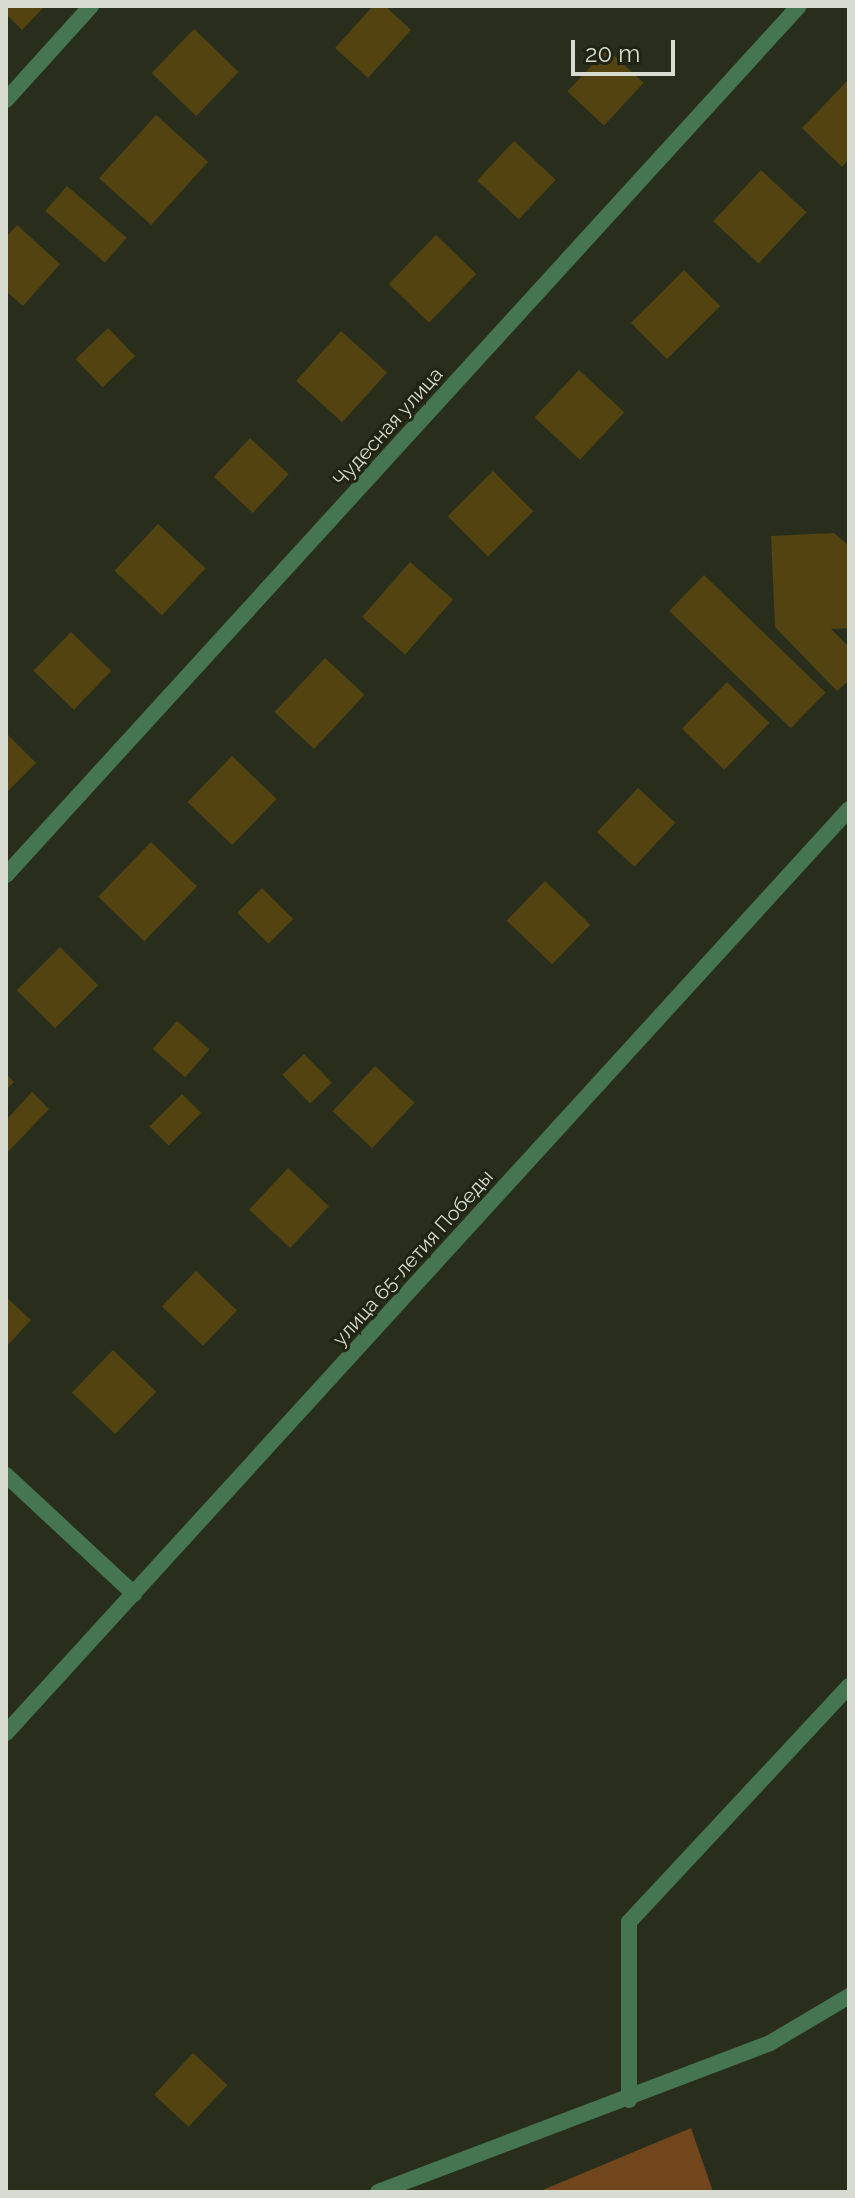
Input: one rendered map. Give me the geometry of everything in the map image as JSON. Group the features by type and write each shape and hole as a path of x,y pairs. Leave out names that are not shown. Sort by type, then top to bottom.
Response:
{"street":[{"path":"6,100 91,6"},
{"name":"Чудесная улица","path":"6,875 799,6"},
{"name":"улица 65-летия Победы","path":"6,1733 849,809"},
{"path":"6,1475 134,1594"},
{"path":"629,2100 629,1922 849,1686"},
{"path":"378,2192 629,2100 770,2043 849,1996"}],"shaded area":[{"path":"691,2128 713,2192 538,2192"}],"building":[{"path":"6,6 45,6 22,30 6,14"},
{"path":"373,6 385,6 411,30 368,78 335,48"},
{"path":"194,29 239,72 196,116 152,73"},
{"path":"607,49 644,83 604,126 567,91"},
{"path":"849,79 849,159 842,167 802,128"},
{"path":"156,115 208,162 151,225 99,178"},
{"path":"514,141 556,180 519,219 477,180"},
{"path":"761,170 806,212 759,263 713,221"},
{"path":"67,186 127,238 105,263 45,211"},
{"path":"17,225 60,264 23,306 6,291 6,237"},
{"path":"436,235 476,274 429,323 389,284"},
{"path":"684,270 720,306 667,359 631,323"},
{"path":"108,328 135,356 103,387 76,359"},
{"path":"341,331 387,372 342,422 296,381"},
{"path":"579,370 624,412 580,460 535,418"},
{"path":"250,438 289,474 253,513 214,477"},
{"path":"493,471 533,511 488,557 448,516"},
{"path":"158,524 206,568 162,615 114,571"},
{"path":"834,533 849,546 849,628 831,629 849,647 849,680 837,691 775,627 771,536"},
{"path":"410,562 453,599 405,654 362,617"},
{"path":"704,575 826,692 791,728 669,611"},
{"path":"71,632 111,671 74,710 33,671"},
{"path":"325,658 364,695 314,749 275,712"},
{"path":"727,682 769,723 724,770 682,729"},
{"path":"6,733 36,763 6,793"},
{"path":"232,756 277,799 232,845 188,802"},
{"path":"638,788 675,823 634,867 597,832"},
{"path":"151,842 197,886 144,941 98,897"},
{"path":"545,881 590,925 552,964 507,921"},
{"path":"262,888 293,919 268,944 237,913"},
{"path":"60,947 98,985 55,1028 17,990"},
{"path":"177,1021 209,1049 185,1077 153,1049"},
{"path":"304,1054 332,1083 310,1104 282,1075"},
{"path":"375,1066 414,1103 372,1148 333,1111"},
{"path":"6,1074 14,1082 6,1090"},
{"path":"32,1092 49,1109 6,1154 6,1120"},
{"path":"182,1094 201,1113 169,1146 149,1127"},
{"path":"288,1168 329,1206 290,1248 249,1210"},
{"path":"196,1271 237,1311 203,1346 162,1306"},
{"path":"6,1297 31,1320 6,1347"},
{"path":"113,1350 156,1392 115,1434 72,1392"},
{"path":"193,2053 227,2085 188,2127 154,2095"}]}
